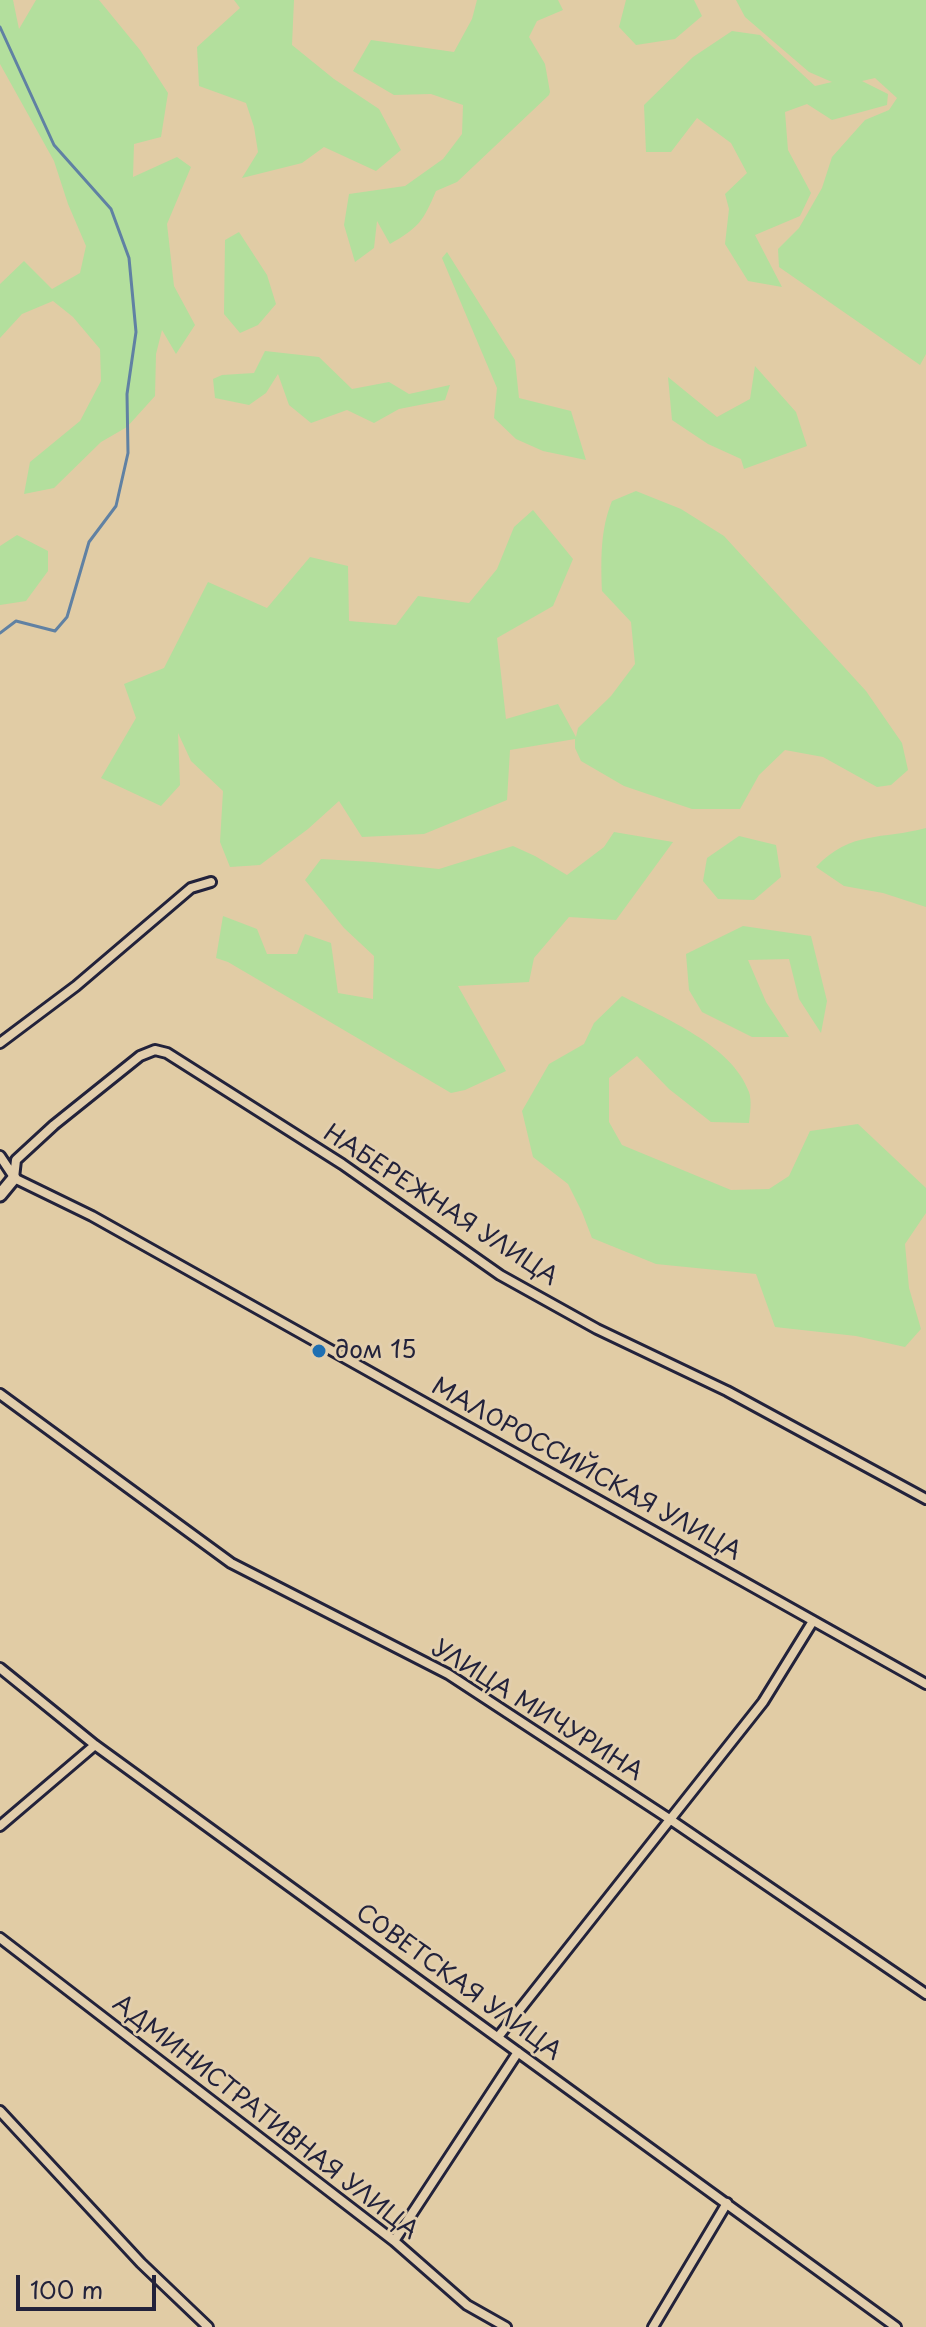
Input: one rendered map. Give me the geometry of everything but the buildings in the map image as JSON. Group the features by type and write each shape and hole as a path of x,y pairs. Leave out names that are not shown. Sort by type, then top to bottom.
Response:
{"street":[{"path":"0,1043 76,986 191,888 211,882"},
{"name":"НАБЕРЕЖНАЯ УЛИЦА","path":"14,1178 16,1160 54,1125 140,1056 155,1050 167,1053 342,1164 500,1275 597,1329 727,1391 926,1499"},
{"path":"0,1156 14,1178 0,1195"},
{"name":"МАЛОРОССИЙСКАЯ УЛИЦА","path":"14,1178 92,1216 926,1684"},
{"name":"УЛИЦА МИЧУРИНА","path":"0,1394 231,1563 448,1674 671,1820 926,1994"},
{"path":"498,2037 763,1702 813,1621"},
{"name":"СОВЕТСКАЯ УЛИЦА","path":"0,1668 95,1745 896,2327"},
{"path":"0,1826 95,1745"},
{"name":"АДМИНИСТРАТИВНАЯ УЛИЦА","path":"0,1938 394,2241 467,2305 506,2327"},
{"path":"394,2241 518,2052"},
{"path":"0,2111 141,2263 208,2327"},
{"path":"653,2327 727,2203"}],"green space":[{"path":"0,0 13,0 19,29 36,0 99,0 140,50 168,93 161,137 134,144 133,177 177,157 191,167 167,224 174,286 195,325 176,354 162,330 156,354 155,396 127,427 101,442 54,488 24,494 30,462 80,421 101,381 100,349 73,317 53,301 22,314 0,338 0,284 24,261 52,289 80,273 86,246 54,161 0,64"},
{"path":"234,0 294,0 292,45 334,79 379,109 401,150 376,171 324,147 302,163 242,178 258,152 246,103 199,86 197,47 240,8"},
{"path":"477,0 558,0 563,10 537,21 529,37 545,64 549,95 457,182 436,191 419,223 407,233 390,244 377,221 374,248 355,262 344,225 349,194 405,186 443,159 462,134 463,105 431,94 394,95 353,71 371,40 454,52 472,19"},
{"path":"626,0 694,0 702,16 675,39 636,45 619,27"},
{"path":"736,0 926,0 926,354 920,365 779,267 778,249 799,228 822,188 832,157 865,120 889,110 897,98 875,78 862,81 888,94 887,105 832,120 807,104 785,112 788,150 811,193 800,216 755,235 782,287 748,281 725,244 729,209 725,194 747,173 731,143 697,118 671,152 646,152 644,105 693,57 732,31 760,35 815,86 832,82 809,72 745,17"},
{"path":"239,232 267,275 276,304 258,325 240,333 224,314 225,240"},
{"path":"447,252 515,360 519,398 571,411 586,460 543,451 516,439 494,418 497,388 442,258"},
{"path":"265,351 319,357 352,389 389,382 409,394 450,385 445,400 399,409 374,423 347,410 311,423 289,405 278,374 266,393 249,405 215,398 213,379 222,375 254,373"},
{"path":"755,366 796,412 807,446 744,469 741,459 708,444 672,420 668,377 717,417 750,399"},
{"path":"636,491 681,509 724,536 866,691 902,743 908,770 891,785 877,787 823,757 785,750 759,775 740,809 692,809 624,786 581,761 575,739 510,750 507,800 424,834 362,837 339,801 260,865 230,867 220,842 223,791 191,761 178,733 180,785 161,806 101,778 136,718 124,684 164,668 208,582 267,608 310,557 348,566 349,621 396,625 418,596 469,603 497,569 514,527 533,510 573,559 553,606 497,638 506,719 558,704 576,737 578,728 611,696 635,664 631,622 602,591 601,568 603,534 612,501"},
{"path":"17,535 48,551 48,571 26,601 0,605 0,546"},
{"path":"926,828 926,907 883,893 844,886 816,867 829,855 855,842"},
{"path":"614,832 673,842 616,920 569,917 534,958 529,982 458,986 506,1071 465,1090 451,1093 228,962 216,958 223,916 257,929 267,954 297,954 305,934 331,943 338,993 373,999 374,956 344,928 305,880 321,859 439,869 513,846 567,875 604,847"},
{"path":"739,836 776,845 781,877 754,900 718,899 703,881 707,858"},
{"path":"743,926 811,936 827,1001 821,1033 799,999 789,959 748,960 766,1002 789,1037 752,1037 702,1012 689,990 686,954"},
{"path":"622,996 695,1035 728,1060 740,1075 751,1103 749,1123 711,1122 669,1089 637,1056 609,1078 609,1122 622,1145 731,1190 769,1189 789,1176 810,1131 858,1124 926,1188 926,1213 905,1244 909,1288 921,1329 905,1347 856,1336 775,1327 756,1274 656,1264 592,1238 568,1184 533,1157 522,1111 549,1064 584,1044 594,1023"}],"waterway":[{"path":"0,27 54,145 111,209 129,258 136,332 127,394 128,453 116,506 89,542 67,617 55,631 16,621 0,633"}],"place":[{"name":"дом 15","path":"319,1351"}]}
